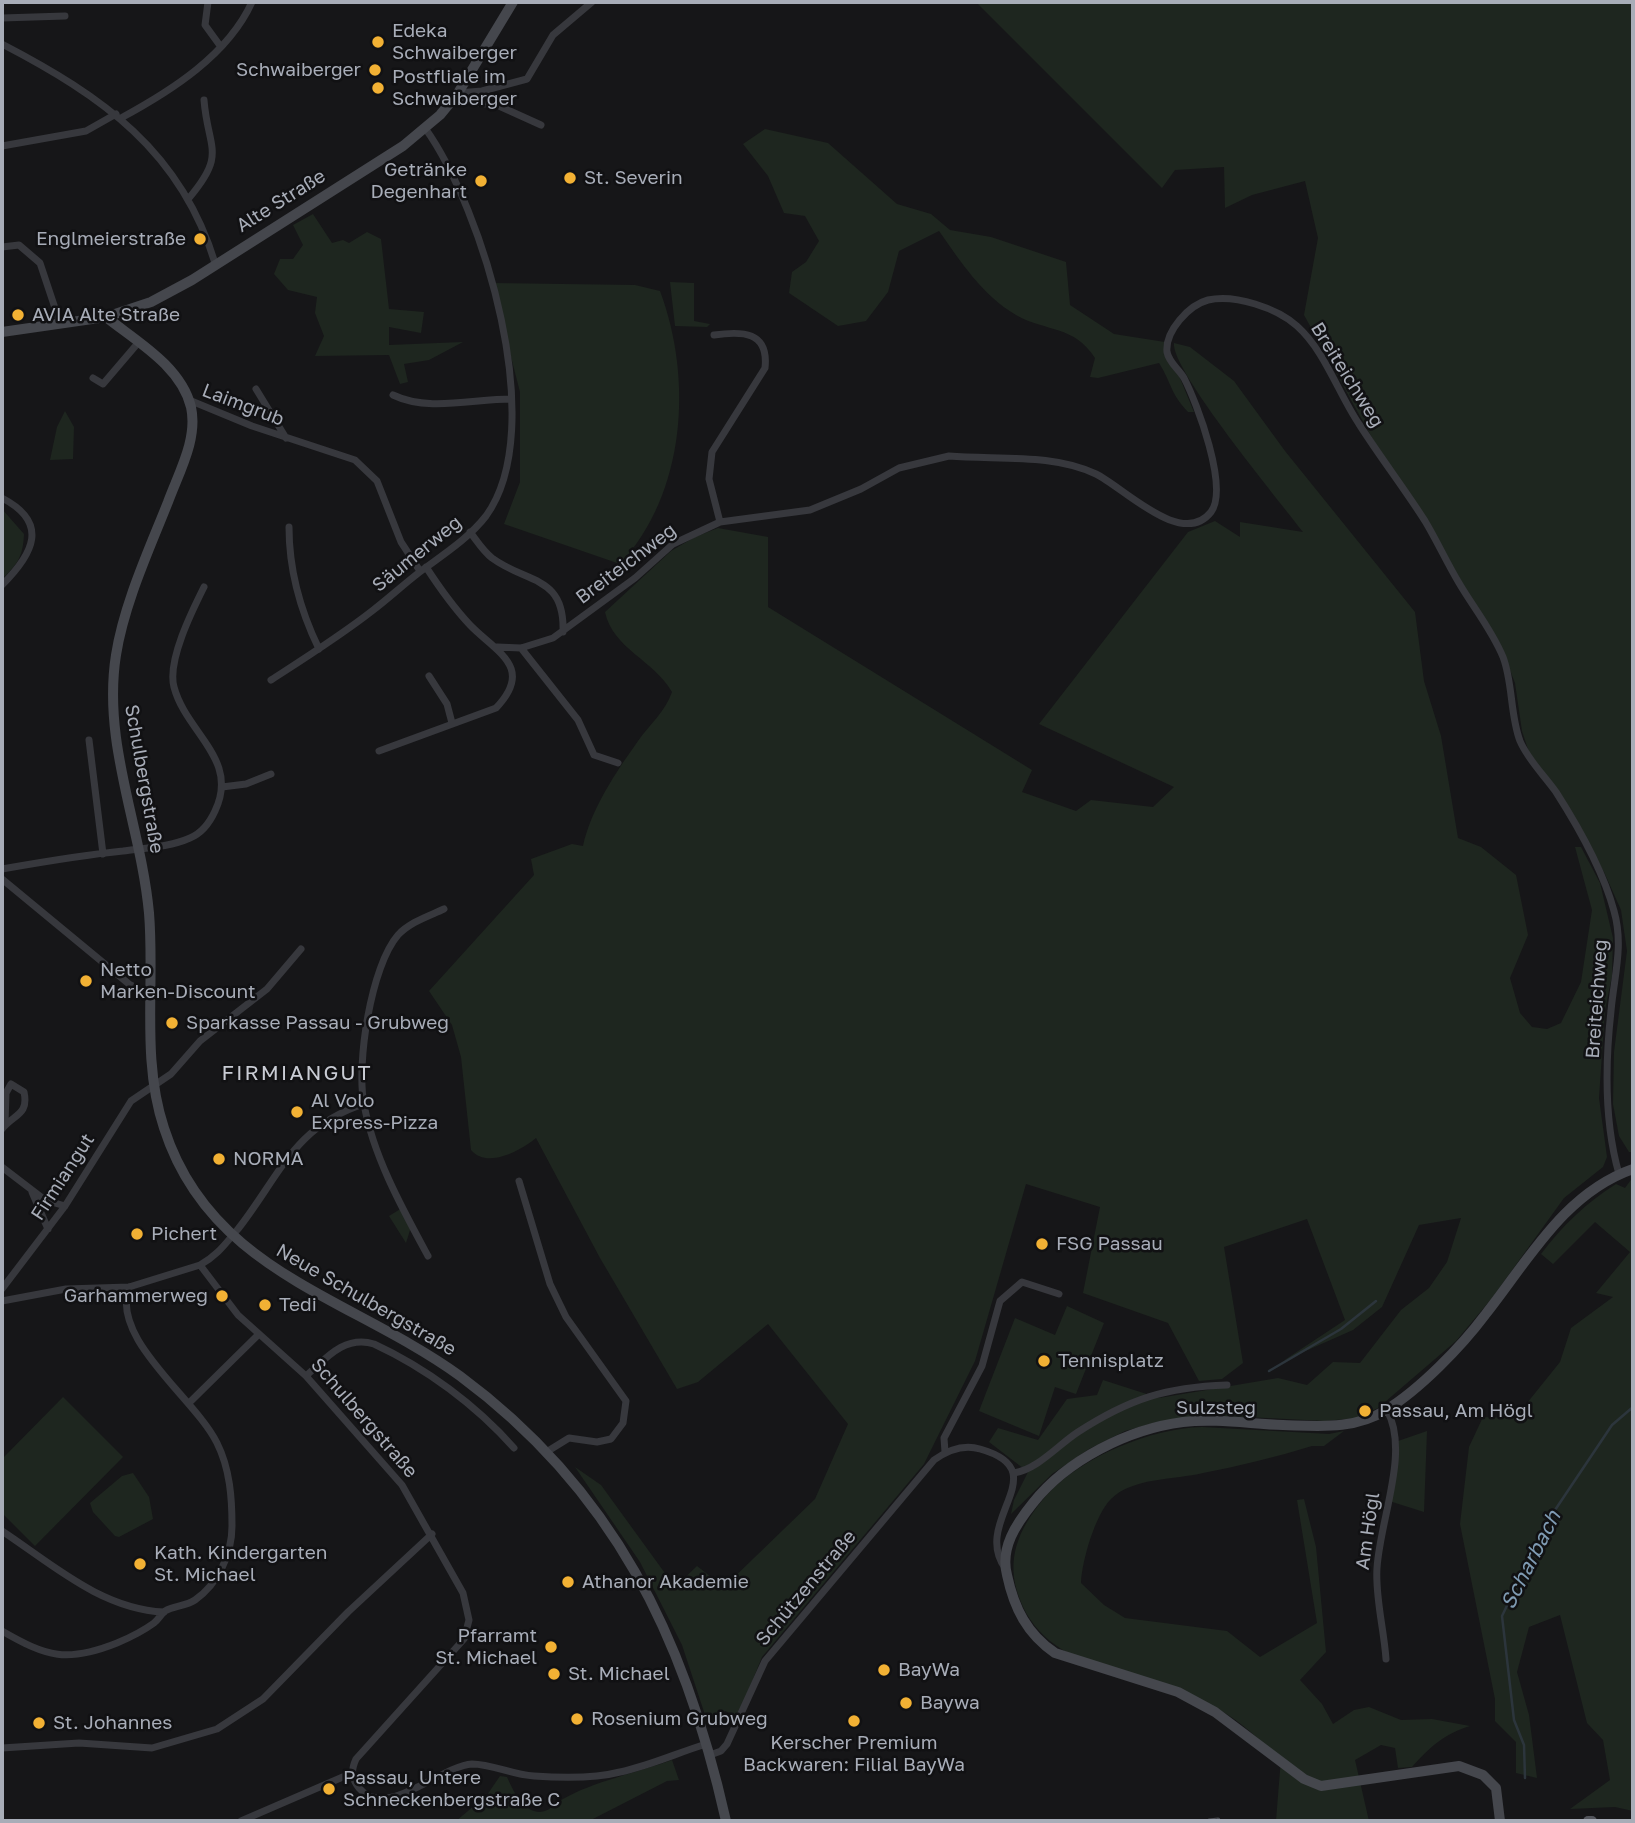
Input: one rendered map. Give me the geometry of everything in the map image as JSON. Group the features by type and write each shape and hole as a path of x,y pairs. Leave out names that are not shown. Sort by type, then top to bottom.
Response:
{"street":[{"path":"208,2 205,25 221,47"},
{"path":"2,146 86,131 173,87 221,47 239,26 252,2"},
{"name":"Alte Straße","path":"2,332 106,317 151,302 192,280 403,146 456,96 513,2"},
{"path":"456,96 482,92 527,79 553,35 592,2"},
{"path":"2,18 65,16"},
{"path":"2,44 64,77 118,116 158,155 189,198 206,233 215,263"},
{"path":"456,96 499,106 541,125"},
{"path":"189,198 208,176 214,158 204,100"},
{"name":"Säumerweg","path":"271,680 319,649 470,532 492,507 503,483 511,399 506,343 482,250 453,174 425,128"},
{"path":"2,247 19,245 40,263 60,323"},
{"name":"Breiteichweg","path":"521,648 540,644 563,632 635,578 673,544 720,522 810,509 861,489 899,468 949,456 1068,464 1099,475 1168,521 1201,521 1214,509 1217,496 1213,462 1184,380 1170,359 1170,335 1183,317 1208,300 1256,306 1290,320 1315,348 1357,421 1426,523 1493,638 1508,674 1519,737 1578,830 1607,887 1618,931 1619,961 1611,1009 1608,1061 1612,1150 1619,1174"},
{"name":"Schulbergstraße","path":"106,317 173,372 189,400 192,420 188,450 130,606 117,649 111,691 115,735 140,849 149,917 154,1086 164,1131 180,1168 207,1209 233,1237"},
{"path":"714,335 747,334 755,337 765,352 765,368 712,452 709,479 720,522"},
{"path":"93,378 103,384 138,343"},
{"name":"Laimgrub","path":"256,389 286,438"},
{"path":"393,395 406,401 432,403 511,399"},
{"name":"Laimgrub","path":"189,400 286,438 343,454 366,469 377,481 401,542 465,619 497,647"},
{"path":"2,498 18,506 29,523 32,537 31,550 23,563 2,585"},
{"path":"289,527 289,548 302,614 319,649"},
{"path":"470,532 492,558 553,591 561,607 563,632"},
{"path":"2,869 140,849 196,835 213,816 223,778 217,761 183,710 173,685 175,661 204,587"},
{"path":"497,647 521,648 578,720 594,755 618,763"},
{"path":"379,751 496,708 507,696 512,682 512,668 497,647"},
{"path":"429,676 447,704 452,723"},
{"path":"89,740 103,853"},
{"path":"222,788 246,784 271,774"},
{"path":"2,879 129,984 150,995"},
{"path":"428,1256 381,1158 363,1104 365,1038 378,980 391,945 411,925 444,909"},
{"path":"154,1086 170,1074 200,1041 277,979 301,949"},
{"path":"11,1084 24,1092 26,1100 20,1116 4,1126 6,1093 11,1084"},
{"name":"Firmiangut","path":"2,1289 65,1206 131,1101 154,1086"},
{"path":"2,1301 66,1289 129,1287 200,1265 224,1249 283,1161 303,1138 341,1111 363,1104"},
{"path":"2,1167 32,1192 45,1200 65,1206"},
{"name":"Sulzsteg","path":"1500,1821 1496,1788 1483,1775 1459,1766 1321,1786 1304,1779 1215,1712 1178,1692 1082,1664 1055,1653 1038,1642 1018,1611 1005,1568 1007,1548 1014,1531 1041,1493 1068,1469 1113,1443 1157,1427 1185,1422 1319,1427 1349,1425 1387,1409 1450,1354 1484,1318 1554,1223 1578,1201 1619,1174 1633,1169"},
{"path":"519,1181 550,1284 566,1317 626,1401 624,1423 611,1439 597,1442 569,1438 548,1451"},
{"path":"32,1192 48,1229"},
{"name":"Neue Schulbergstraße","path":"233,1237 295,1283 415,1346 455,1373 548,1451 610,1530 637,1572 669,1637 708,1750 726,1821"},
{"name":"Schulbergstraße","path":"200,1265 230,1306 306,1376 402,1485 463,1593 469,1620 464,1639 356,1759 352,1773"},
{"name":"Schützenstraße","path":"708,1750 721,1751 727,1744 761,1668 782,1639 945,1452 944,1438 982,1366 1000,1301 1022,1282 1059,1294"},
{"path":"2,1531 88,1588 133,1607 164,1612 188,1603 206,1591 221,1571 232,1536 232,1504 224,1460 210,1430 190,1402 158,1367 129,1322 124,1300 129,1287"},
{"path":"190,1402 259,1334"},
{"path":"306,1376 344,1345 360,1339 373,1344 461,1397 495,1426 514,1448"},
{"name":"Sulzsteg","path":"1014,1473 1026,1471 1080,1431 1131,1402 1184,1386 1227,1385"},
{"name":"Am Högl","path":"1386,1659 1376,1571 1380,1531 1395,1471 1398,1441 1387,1409"},
{"path":"945,1452 962,1447 977,1448 1004,1460 1014,1473 1015,1485 995,1537 997,1557 1005,1568"},
{"path":"2,1748 79,1743 152,1748 218,1729 263,1699 348,1612 432,1534"},
{"path":"2,1631 36,1650 74,1656 124,1640 156,1622 164,1612"},
{"path":"241,1821 352,1773 360,1790 374,1798 385,1799 465,1765 482,1765 533,1776 600,1775 708,1750"}],"shaded area":[{"path":"976,2 1633,2 1633,1152 1629,1152 1619,1136 1613,1104 1614,1052 1627,951 1621,910 1571,811 1530,755 1522,731 1515,683 1501,647 1397,483 1304,315 1318,238 1305,181 1252,195 1225,208 1224,167 1175,170 1162,188"},
{"path":"765,129 828,143 897,204 931,214 950,230 991,237 1066,262 1070,305 1114,334 1165,342 1194,412 1188,412 1178,399 1159,363 1098,378 1090,377 1095,358 1087,347 1069,334 1027,320 1004,307 973,277 939,231 899,251 888,292 866,321 838,326 789,293 792,272 806,262 819,241 805,216 784,213 768,176 743,144"},
{"path":"313,214 332,243 343,240 349,243 367,232 381,239 389,309 424,312 421,333 389,327 389,345 463,342 429,360 404,364 408,382 400,384 389,355 315,356 324,336 315,313 317,297 288,290 274,274 280,259 293,259 303,245 293,225"},
{"path":"670,282 694,283 694,321 710,324 707,327 675,326"},
{"path":"492,283 635,285 660,291 677,361 677,434 670,470 659,504 642,535 620,564 504,524 520,482 520,392"},
{"path":"1174,343 1190,347 1234,381 1285,451 1415,612 1424,681 1441,736 1458,838 1481,847 1516,875 1528,935 1510,978 1520,1013 1532,1027 1547,1029 1561,1023 1581,982 1592,910 1575,847 1581,847 1600,883 1613,938 1612,976 1605,1010 1599,1098 1607,1157 1603,1167 1564,1198 1492,1298 1456,1341 1378,1408 1357,1418 1325,1421 1208,1415 1157,1422 1125,1431 1089,1449 1052,1474 1011,1514 1014,1500 1028,1472 989,1442 998,1428 1038,1440 1067,1399 1097,1395 1103,1380 1159,1398 1278,1378 1307,1385 1333,1362 1360,1363 1401,1310 1429,1288 1447,1262 1461,1218 1419,1225 1382,1307 1353,1330 1283,1361 1345,1320 1307,1219 1224,1247 1243,1363 1222,1379 1199,1381 1168,1323 1083,1293 1100,1207 1026,1184 975,1361 924,1464 762,1657 738,1716 725,1711 708,1724 682,1645 640,1562 575,1467 601,1485 675,1587 697,1566 724,1587 815,1499 848,1424 768,1324 698,1382 677,1389 600,1258 536,1138 513,1153 494,1158 486,1158 471,1150 461,1057 452,1025 429,991 534,875 531,859 572,844 583,846 605,791 672,692 655,671 616,636 605,612 671,551 718,528 768,537 768,607 1032,770 1022,792 1076,811 1091,800 1153,807 1174,787 1039,724 1188,532 1215,521 1240,537 1240,522 1303,532 1207,407 1177,357"},
{"path":"65,411 74,427 73,459 50,460 57,427"},
{"path":"2,509 24,534 19,559 2,579"},
{"path":"1633,1177 1633,1811 1615,1807 1570,1809 1610,1780 1603,1740 1587,1723 1560,1615 1529,1627 1517,1672 1529,1715 1537,1778 1516,1773 1516,1742 1495,1721 1495,1699 1460,1524 1469,1447 1483,1417 1515,1418 1560,1362 1571,1328 1613,1297 1596,1293 1630,1252 1595,1222 1553,1264 1541,1254 1585,1207 1616,1184 1625,1188"},
{"path":"402,1208 411,1227 406,1243 389,1216"},
{"name":"Tennisplatz","path":"1067,1306 1104,1323 1076,1394 1055,1387 1039,1436 979,1411 1015,1318 1055,1335"},
{"path":"63,1397 123,1457 35,1546 2,1513 2,1459"},
{"path":"1202,1427 1329,1434 1344,1431 1324,1446 1312,1446 1192,1475 1155,1480 1120,1492 1105,1506 1095,1527 1081,1583 1104,1605 1125,1618 1227,1631 1260,1657 1317,1623 1297,1500 1304,1499 1316,1547 1326,1652 1300,1680 1322,1704 1333,1724 1354,1710 1369,1707 1401,1720 1432,1719 1470,1726 1438,1742 1412,1767 1398,1768 1395,1748 1381,1745 1355,1760 1369,1821 1276,1821 1281,1758 1218,1709 1192,1697 1102,1669 1074,1657 1050,1641 1030,1619 1017,1591 1014,1564 1018,1540 1037,1507 1060,1482 1097,1457 1118,1447 1161,1433"},
{"path":"1427,1431 1424,1512 1386,1500 1398,1441"},
{"path":"133,1473 149,1497 153,1519 119,1537 115,1536 93,1512 90,1503 122,1476"},
{"path":"672,1760 679,1780 667,1781 589,1821 456,1821 487,1795 500,1776 507,1777 525,1805 534,1811 543,1812 588,1787"}],"waterway":[{"path":"1269,1371 1341,1329 1376,1301"},
{"name":"Scharbach","path":"1525,1778 1524,1745 1514,1720 1502,1616 1549,1519 1612,1425 1633,1407"}],"railway":[{"path":"1209,1821 1218,1820"}],"place":[{"name":"Edeka Schwaiberger","path":"378,42"},
{"name":"Schwaiberger","path":"375,70"},
{"name":"Postfliale im Schwaiberger","path":"378,88"},
{"name":"St. Severin","path":"570,178"},
{"name":"Getränke Degenhart","path":"481,181"},
{"name":"Englmeierstraße","path":"200,239"},
{"name":"AVIA Alte Straße","path":"18,315"},
{"name":"Netto Marken-Discount","path":"86,981"},
{"name":"Sparkasse Passau - Grubweg","path":"172,1023"},
{"name":"Al Volo Express-Pizza","path":"297,1112"},
{"name":"NORMA","path":"219,1159"},
{"name":"Pichert","path":"137,1234"},
{"name":"FSG Passau","path":"1042,1244"},
{"name":"Garhammerweg","path":"222,1296"},
{"name":"Tedi","path":"265,1305"},
{"name":"Tennisplatz","path":"1044,1361"},
{"name":"Passau, Am Högl","path":"1365,1411"},
{"name":"Kath. Kindergarten St. Michael","path":"140,1564"},
{"name":"Athanor Akademie","path":"568,1582"},
{"name":"Pfarramt St. Michael","path":"551,1647"},
{"name":"BayWa","path":"884,1670"},
{"name":"St. Michael","path":"554,1674"},
{"name":"Baywa","path":"906,1703"},
{"name":"Rosenium Grubweg","path":"577,1719"},
{"name":"Kerscher Premium Backwaren: Filial BayWa","path":"854,1721"},
{"name":"St. Johannes","path":"39,1723"},
{"name":"Passau, Untere Schneckenbergstraße C","path":"329,1789"}],"district":[{"name":"FIRMIANGUT","path":"297,1073"}]}
